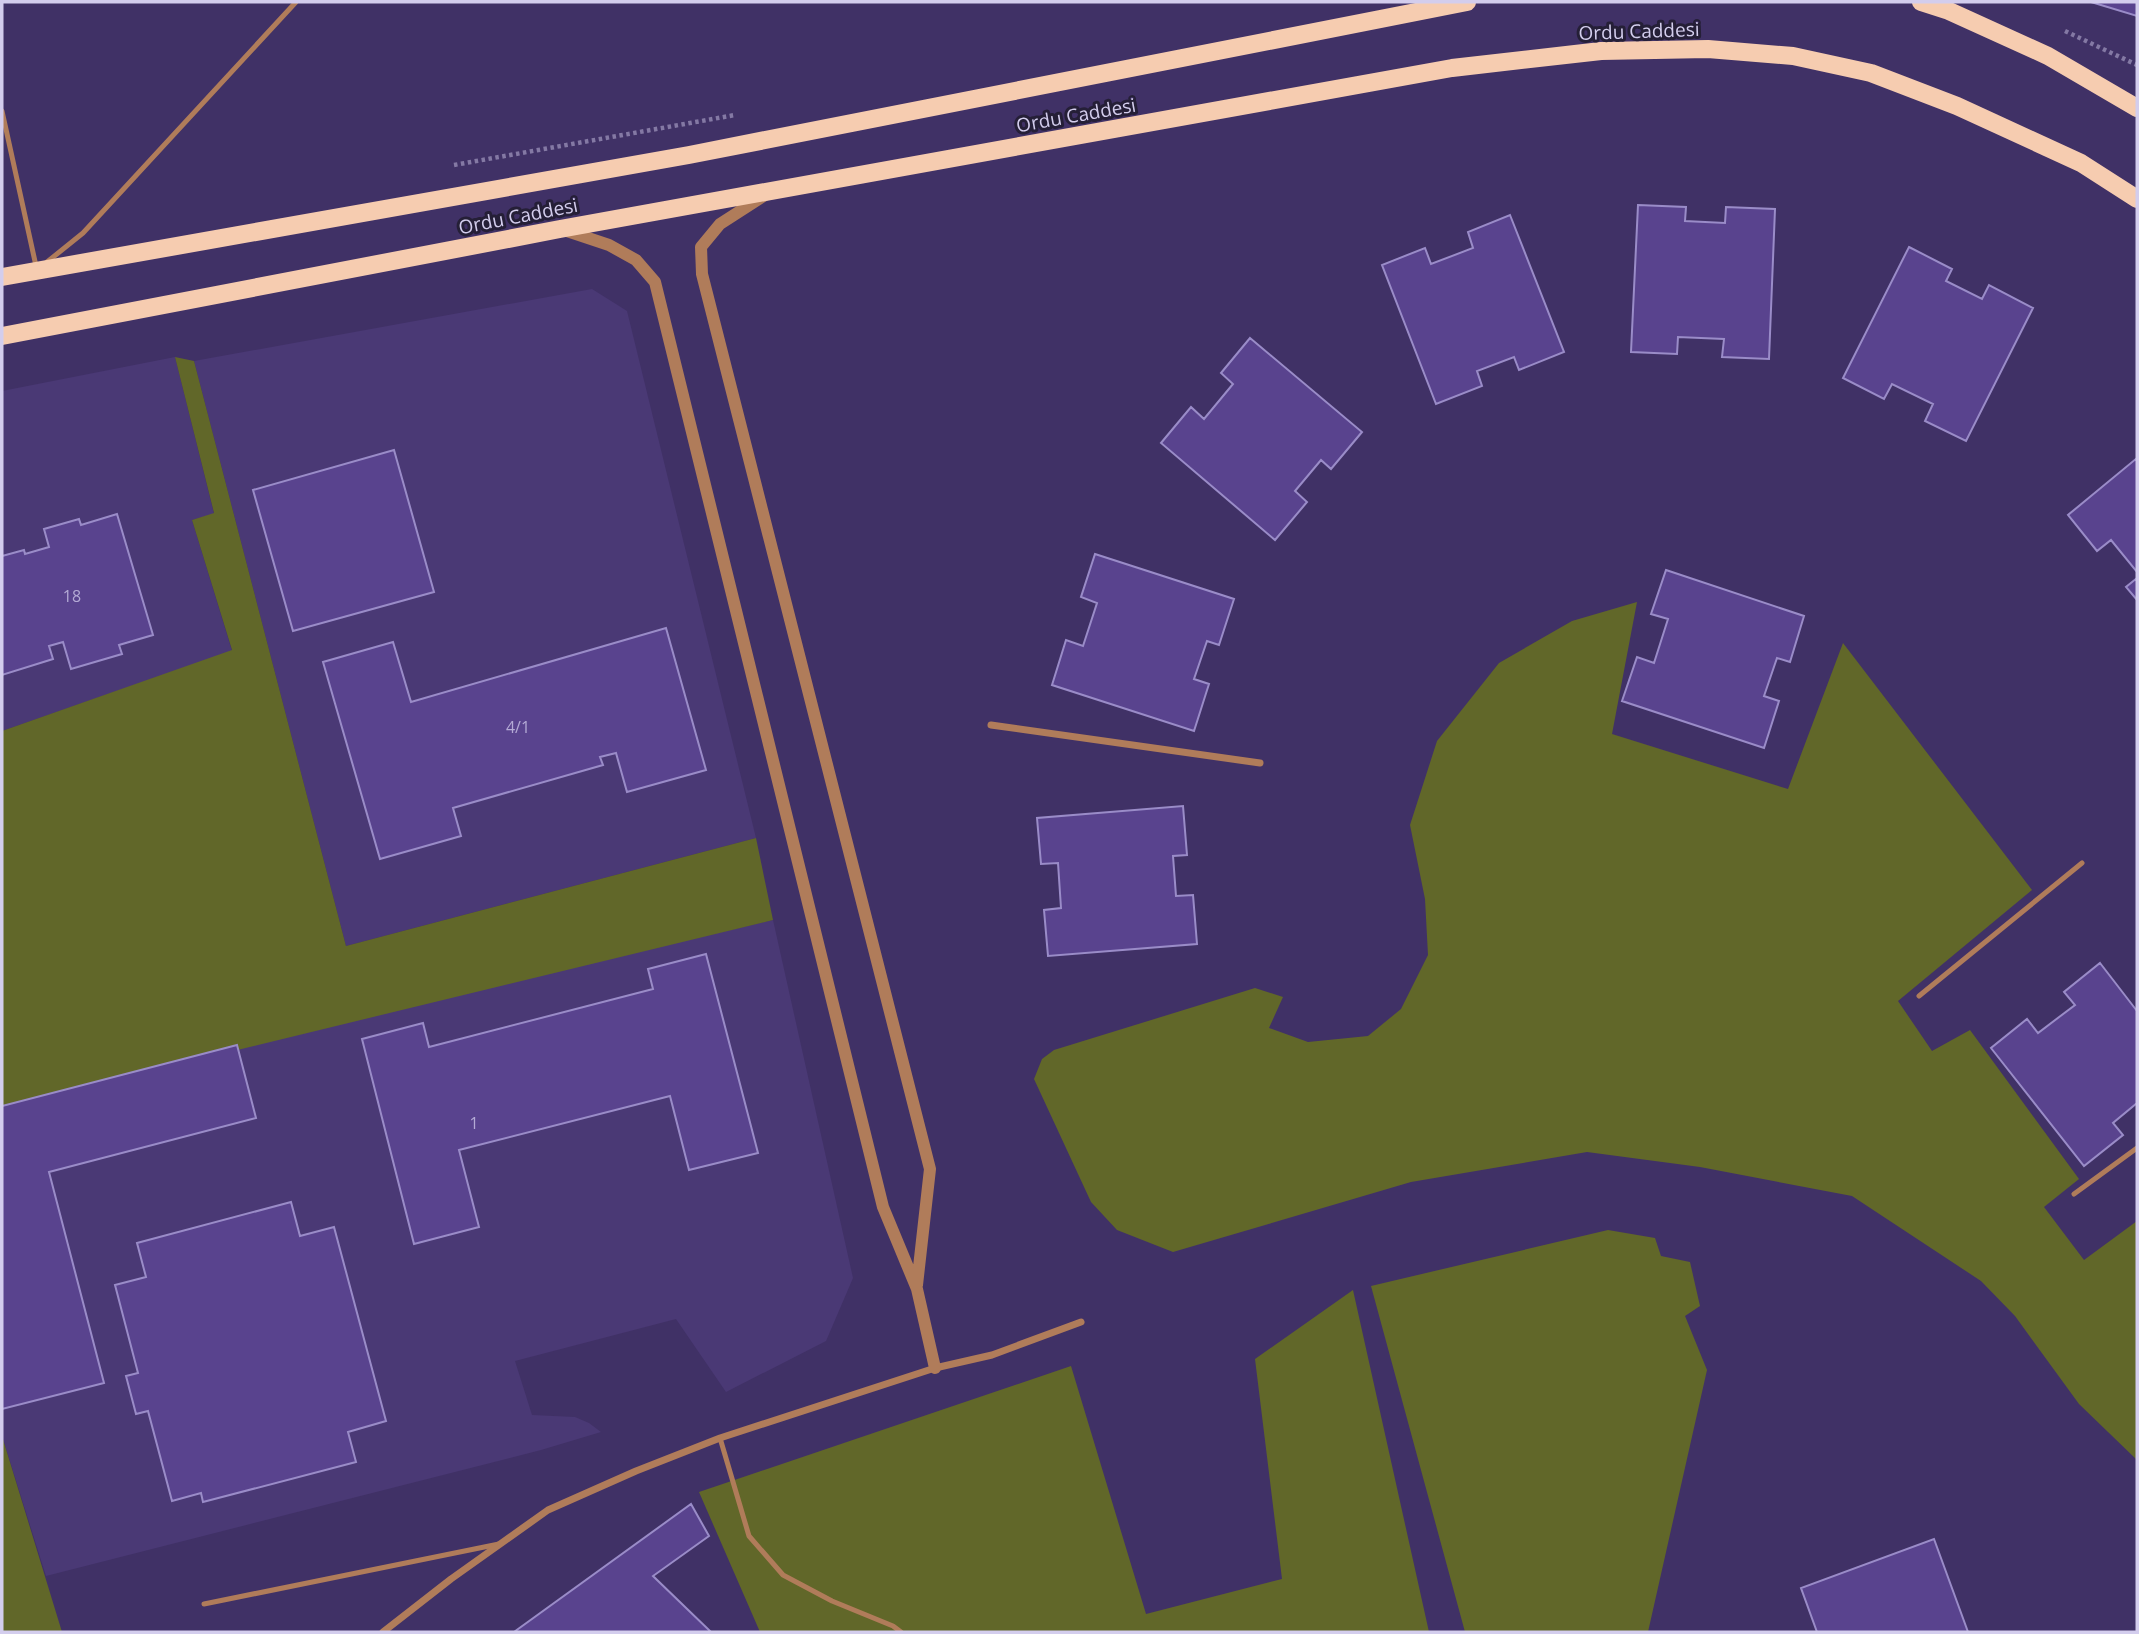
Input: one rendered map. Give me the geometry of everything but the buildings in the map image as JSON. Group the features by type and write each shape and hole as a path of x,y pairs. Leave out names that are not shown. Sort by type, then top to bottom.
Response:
{"main road":[{"name":"Ordu Caddesi","path":"2,277 689,155 1467,2"},
{"path":"1921,2 1949,11 2048,55 2137,108"},
{"name":"Ordu Caddesi","path":"2,336 561,229 1452,68 1601,51 1708,49 1793,56 1871,73 1957,106 2081,163 2137,199"}],"street":[{"path":"770,192 720,224 701,247 702,275 930,1169 916,1289"},
{"path":"561,229 609,245 636,260 654,282 883,1207 916,1289 935,1368"},
{"path":"991,725 1260,763"},
{"path":"383,1632 548,1510 720,1438 935,1368 992,1355 1081,1322"}],"lane":[{"path":"2,111 37,270 83,233 296,2"},
{"path":"1919,996 2082,863"},
{"path":"2074,1194 2137,1148"},
{"path":"720,1438 749,1536 783,1575 901,1632"},
{"path":"204,1604 502,1544"}],"path":[{"path":"453,166 741,114"}],"shaded area":[{"path":"592,289 627,311 756,838 346,946 194,361"},
{"path":"175,357 214,514 192,520 232,651 2,731 2,391"},
{"path":"773,920 853,1278 826,1341 726,1392 676,1319 515,1361 532,1415 575,1417 601,1432 541,1450 46,1576 2,1436 2,1106 345,1020"}],"green space":[{"path":"175,357 194,361 346,946 756,838 773,920 2,1107 2,731 232,650 192,520 214,513"},
{"path":"1637,602 1612,734 1788,789 1843,643 2032,890 1898,1001 1932,1051 1970,1030 2079,1179 2044,1207 2084,1260 2137,1221 2137,1460 2079,1404 2015,1316 1981,1281 1852,1196 1700,1167 1587,1152 1411,1182 1173,1252 1117,1230 1091,1202 1034,1079 1042,1059 1054,1050 1255,988 1283,997 1269,1028 1308,1042 1368,1036 1401,1009 1428,955 1425,899 1410,825 1437,741 1499,663 1572,621"},
{"path":"1608,1230 1655,1238 1661,1256 1690,1262 1700,1306 1685,1316 1707,1370 1648,1632 1465,1632 1371,1286"},
{"path":"1353,1290 1429,1632 760,1632 699,1492 1071,1366 1146,1614 1282,1579 1255,1359"},
{"path":"2,1436 62,1632 2,1632"}]}
